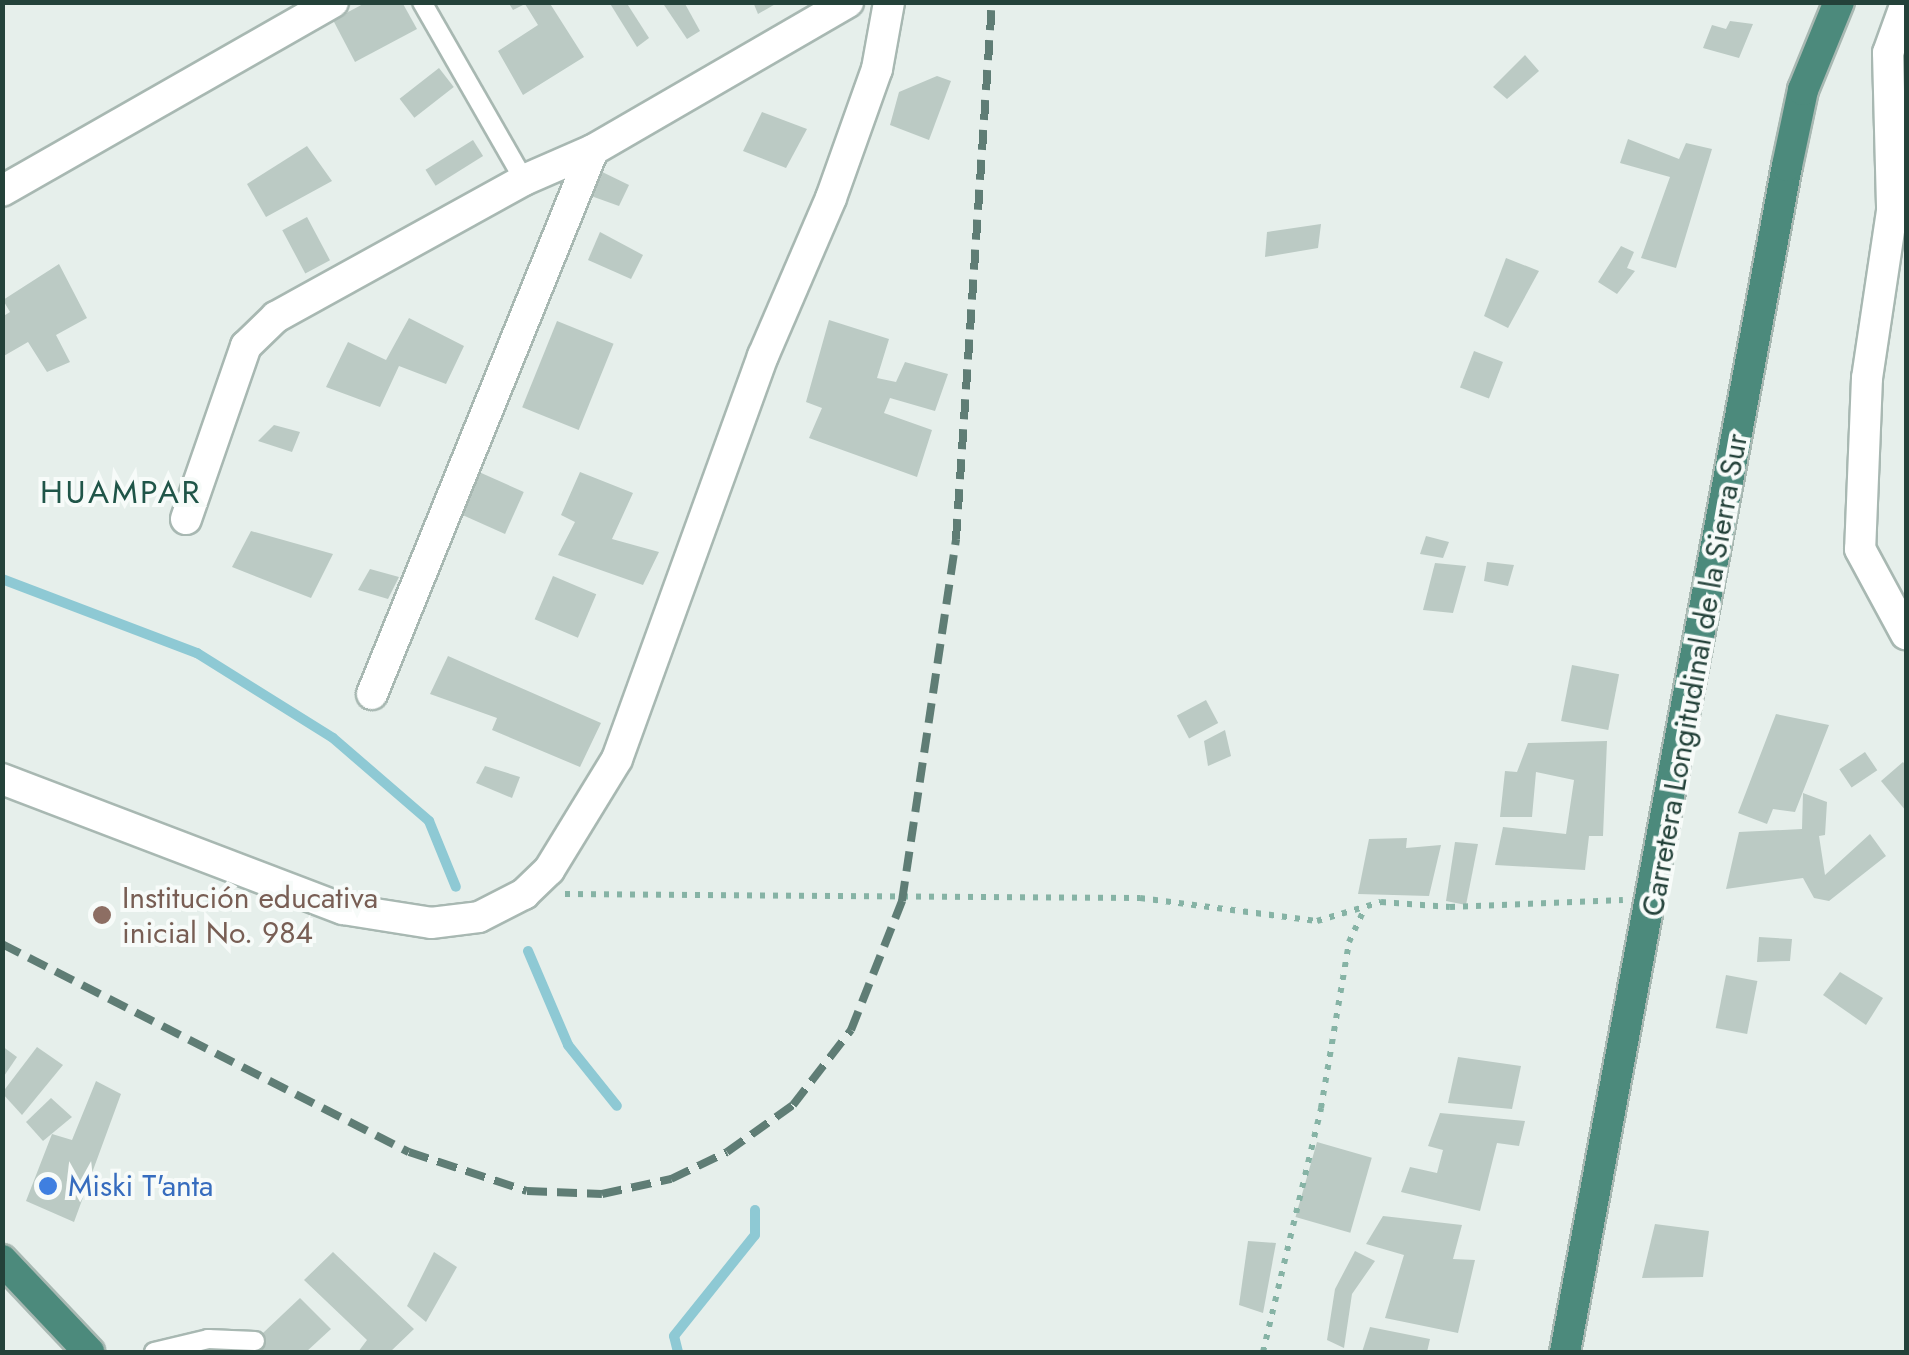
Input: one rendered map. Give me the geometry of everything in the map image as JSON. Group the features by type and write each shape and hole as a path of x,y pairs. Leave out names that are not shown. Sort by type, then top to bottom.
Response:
{"highway":[{"name":"Carretera Longitudinal de la Sierra Sur","path":"1565,1352 1654,898 1799,109 1839,2"},
{"path":"2,1260 89,1352"}],"street":[{"path":"2,191 333,2"},
{"path":"186,518 246,346 276,317 524,180 594,150 848,2"},
{"path":"2,778 343,909 431,922 480,918 524,894 549,870 617,759 763,356 831,198 877,69 888,2"},
{"path":"1906,4 1888,53 1892,211 1867,378 1860,548 1906,634"},
{"path":"372,694 594,150"}],"lane":[{"path":"422,2 524,180"},
{"path":"154,1352 255,1341"}],"path":[{"path":"524,894 1140,898 1317,921 1366,907 1654,898"},
{"path":"1263,1352 1321,1108 1349,942 1366,907"}],"building":[{"path":"367,2 402,2 417,29 355,62 333,20"},
{"path":"508,2 549,2 584,57 523,95 498,51 538,25 525,4 513,10"},
{"path":"609,2 626,2 649,38 637,47"},
{"path":"662,2 684,2 700,31 687,39"},
{"path":"753,2 779,2 758,14"},
{"path":"1730,21 1753,24 1739,58 1703,48 1712,25 1726,29"},
{"path":"1525,55 1539,71 1507,99 1493,87"},
{"path":"439,68 454,87 414,118 400,99"},
{"path":"937,76 951,81 929,140 890,125 899,92"},
{"path":"762,112 807,129 786,168 743,151"},
{"path":"1628,139 1679,159 1686,143 1712,149 1676,268 1641,258 1670,177 1620,163"},
{"path":"473,140 483,156 436,186 426,170"},
{"path":"307,146 332,181 266,217 247,184"},
{"path":"592,167 629,185 619,206 580,192"},
{"path":"307,217 330,260 305,273 282,230"},
{"path":"1321,224 1318,248 1265,257 1267,232"},
{"path":"600,232 643,255 631,279 588,260"},
{"path":"1621,246 1634,252 1627,268 1635,271 1617,294 1598,282"},
{"path":"1506,258 1539,271 1508,328 1484,316"},
{"path":"59,264 87,318 56,335 70,362 47,372 28,342 2,357 2,317 10,312 3,300"},
{"path":"409,318 464,346 446,384 399,366 380,407 326,387 348,342 386,360"},
{"path":"829,320 889,339 877,378 896,382 905,362 948,374 935,411 890,398 884,413 932,430 917,477 809,438 822,408 806,402"},
{"path":"557,321 614,344 579,430 522,407"},
{"path":"1474,351 1503,362 1489,399 1460,387"},
{"path":"274,425 300,432 292,452 258,441"},
{"path":"479,472 524,492 505,534 460,514"},
{"path":"580,472 633,493 612,539 659,552 643,585 558,555 575,522 561,515"},
{"path":"251,531 333,554 311,598 232,567"},
{"path":"1426,536 1449,542 1443,558 1420,554"},
{"path":"1487,562 1514,565 1508,586 1484,581"},
{"path":"1435,563 1466,566 1453,613 1423,610"},
{"path":"370,569 399,577 388,599 358,590"},
{"path":"553,576 596,594 578,638 535,619"},
{"path":"448,656 601,723 580,767 492,730 497,718 430,694"},
{"path":"1572,665 1619,674 1608,730 1561,721"},
{"path":"1206,700 1218,723 1189,738 1177,715"},
{"path":"1776,714 1829,725 1795,812 1773,809 1767,824 1738,813"},
{"path":"1225,730 1231,756 1208,766 1204,741"},
{"path":"1607,741 1603,836 1589,836 1585,870 1495,865 1503,827 1566,834 1574,780 1536,772 1532,817 1500,817 1505,771 1517,772 1528,743"},
{"path":"1865,752 1877,770 1852,788 1839,769"},
{"path":"1903,762 1906,766 1906,811 1881,781"},
{"path":"485,766 520,777 512,798 476,783"},
{"path":"1803,793 1827,802 1825,835 1819,836 1825,875 1870,834 1886,856 1829,901 1814,898 1803,878 1726,889 1739,832 1802,829"},
{"path":"1407,838 1406,848 1441,845 1429,896 1358,894 1369,839"},
{"path":"1455,842 1478,844 1466,905 1446,901"},
{"path":"1759,937 1792,939 1790,961 1757,962"},
{"path":"1840,972 1883,998 1866,1025 1823,995"},
{"path":"1726,975 1757,981 1747,1034 1716,1028"},
{"path":"2,1046 17,1057 2,1079"},
{"path":"37,1047 63,1065 22,1115 2,1093"},
{"path":"1458,1057 1521,1066 1512,1109 1448,1103"},
{"path":"96,1081 121,1094 74,1222 26,1201 52,1134 72,1140"},
{"path":"51,1098 72,1117 43,1141 26,1122"},
{"path":"1440,1113 1525,1121 1519,1146 1497,1143 1480,1211 1401,1192 1410,1167 1437,1173 1443,1150 1428,1146"},
{"path":"1317,1142 1372,1158 1350,1233 1296,1217"},
{"path":"1383,1216 1462,1225 1453,1259 1475,1260 1458,1333 1385,1318 1404,1255 1366,1244"},
{"path":"1655,1224 1709,1231 1703,1277 1642,1278"},
{"path":"1248,1241 1276,1243 1263,1313 1239,1305"},
{"path":"1355,1251 1375,1261 1352,1294 1344,1348 1327,1340 1335,1289"},
{"path":"333,1252 414,1329 390,1352 358,1352 367,1340 304,1280"},
{"path":"434,1252 457,1267 426,1322 407,1306"},
{"path":"300,1298 331,1329 306,1352 243,1352"},
{"path":"1370,1327 1430,1339 1427,1352 1362,1352"}],"waterway":[{"path":"2,579 197,653 333,738 429,821 456,887"},
{"path":"528,951 568,1045 617,1106"},
{"path":"678,1352 674,1336 755,1235 755,1210"}],"railway":[{"path":"2,944 409,1152 527,1191 602,1194 671,1179 727,1152 793,1105 851,1030 902,901 956,539 992,2"}],"place":[{"name":"Institución educativa inicial No. 984","path":"102,915"},
{"name":"Miski T'anta","path":"48,1186"}],"district":[{"name":"HUAMPAR","path":"121,492"}]}
